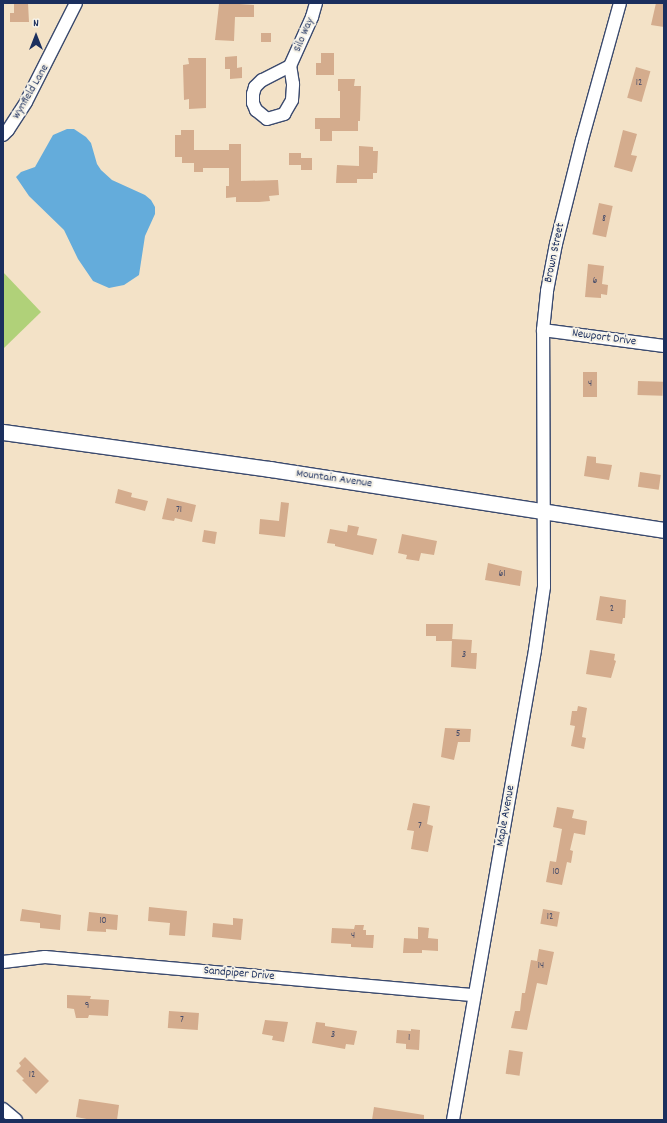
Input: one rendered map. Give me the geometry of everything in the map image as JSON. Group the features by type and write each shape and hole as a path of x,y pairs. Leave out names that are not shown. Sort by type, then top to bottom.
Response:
{"main road":[{"name":"Mountain Avenue","path":"3,432 543,510 664,530"}],"street":[{"name":"Wynfield Lane","path":"3,135 8,130 26,102 76,3"},
{"name":"Silo Way","path":"290,66 312,17 316,3"},
{"name":"Brown Street","path":"543,510 543,330 547,291 556,244 582,140 620,3"},
{"name":"Newport Drive","path":"543,330 664,346"},
{"name":"Maple Avenue","path":"453,1120 536,643 544,587 543,510"},
{"name":"Sandpiper Drive","path":"3,962 45,958 474,995"},
{"path":"3,1109 16,1120"}],"green space":[{"path":"3,272 41,312 3,349"}],"water":[{"path":"67,129 74,129 86,137 91,143 97,164 112,180 145,195 151,200 155,207 155,214 145,236 139,275 124,285 109,288 93,281 78,259 64,230 29,196 16,177 21,172 35,167 53,135"}],"building":[{"path":"14,3 28,3 29,22 10,22 10,13 14,13"},
{"path":"656,3 664,3 664,27 651,25"},
{"path":"219,4 254,5 254,17 235,17 234,41 215,40"},
{"path":"261,33 271,33 271,42 261,42"},
{"path":"321,53 334,53 334,75 316,75 316,63 321,63"},
{"path":"237,56 237,68 242,67 242,78 230,79 230,69 225,69 225,57"},
{"path":"188,58 206,58 206,108 189,109 189,99 184,100 183,65 189,64"},
{"path":"636,67 650,71 642,102 627,98"},
{"path":"338,79 355,79 354,86 361,86 360,121 358,121 358,131 332,131 332,141 320,141 320,129 315,129 315,118 340,118 340,91 338,91"},
{"path":"181,130 194,130 194,150 229,150 229,144 241,144 241,181 278,180 279,195 269,196 270,201 259,202 236,202 236,197 226,198 226,186 229,186 229,168 203,168 203,172 194,172 194,163 182,163 182,157 175,157 175,135 181,135"},
{"path":"623,130 637,134 631,155 637,156 632,172 614,167"},
{"path":"359,146 373,147 373,151 378,151 377,173 373,173 373,179 357,179 357,183 336,183 337,165 359,166"},
{"path":"289,153 301,153 301,158 312,158 312,170 301,170 301,165 289,165"},
{"path":"599,203 613,206 606,237 592,234"},
{"path":"588,264 604,266 602,284 608,285 607,295 601,294 601,298 585,297"},
{"path":"583,372 597,372 597,397 583,397"},
{"path":"638,381 663,382 662,396 638,395"},
{"path":"587,456 596,457 596,463 612,465 609,480 584,476"},
{"path":"640,472 661,475 659,490 638,487"},
{"path":"118,489 132,493 131,497 148,501 145,511 115,503"},
{"path":"167,498 196,505 192,522 175,518 174,521 162,519"},
{"path":"281,502 289,503 285,537 259,534 260,519 279,521"},
{"path":"348,525 359,527 357,535 377,539 373,555 327,543 330,529 347,532"},
{"path":"204,530 217,532 215,544 202,542"},
{"path":"402,534 437,541 434,555 421,553 419,561 406,559 407,555 398,553"},
{"path":"488,563 522,571 520,586 485,580"},
{"path":"600,596 626,600 625,618 623,618 622,624 596,620"},
{"path":"426,624 453,624 452,641 436,641 436,636 426,636"},
{"path":"452,639 472,640 471,653 477,653 476,669 451,667"},
{"path":"590,650 615,654 614,660 616,661 611,678 586,674"},
{"path":"578,706 587,708 582,737 586,738 584,749 571,746 575,726 570,725 572,711 577,711"},
{"path":"445,728 471,729 470,742 458,742 454,760 441,757"},
{"path":"413,803 430,806 427,824 433,826 428,852 411,849 414,831 407,830"},
{"path":"557,807 574,810 572,818 587,821 585,835 574,833 570,850 573,851 571,863 567,862 562,885 546,882 550,861 556,862 562,829 553,827"},
{"path":"149,907 187,911 185,936 169,935 170,923 148,921"},
{"path":"22,909 61,915 60,930 40,928 40,923 20,921"},
{"path":"543,909 560,912 557,927 540,924"},
{"path":"89,912 118,915 117,930 106,929 106,932 87,931"},
{"path":"233,918 243,919 241,940 212,937 213,923 233,925"},
{"path":"355,925 364,925 363,930 366,930 366,935 374,935 373,948 351,947 351,944 331,943 332,928 354,929"},
{"path":"418,927 429,928 428,938 438,939 438,951 422,950 422,953 403,953 404,938 418,939"},
{"path":"539,949 554,952 547,985 537,983 527,1030 511,1028 515,1011 520,1011 522,993 525,993 531,960 537,961"},
{"path":"67,995 91,996 90,999 109,1000 108,1016 89,1015 88,1018 76,1018 74,1009 67,1008"},
{"path":"169,1011 199,1013 198,1030 168,1028"},
{"path":"265,1020 288,1022 284,1042 272,1040 273,1036 262,1034"},
{"path":"316,1022 325,1023 325,1026 357,1031 354,1045 346,1044 345,1049 312,1043"},
{"path":"411,1029 420,1030 419,1050 406,1049 406,1044 396,1043 397,1030 411,1031"},
{"path":"509,1050 523,1052 520,1076 506,1074"},
{"path":"25,1057 49,1081 36,1094 22,1080 24,1079 16,1071 21,1066 19,1063"},
{"path":"79,1099 119,1105 117,1120 92,1120 76,1117"},
{"path":"374,1107 424,1115 424,1120 372,1120"}]}
